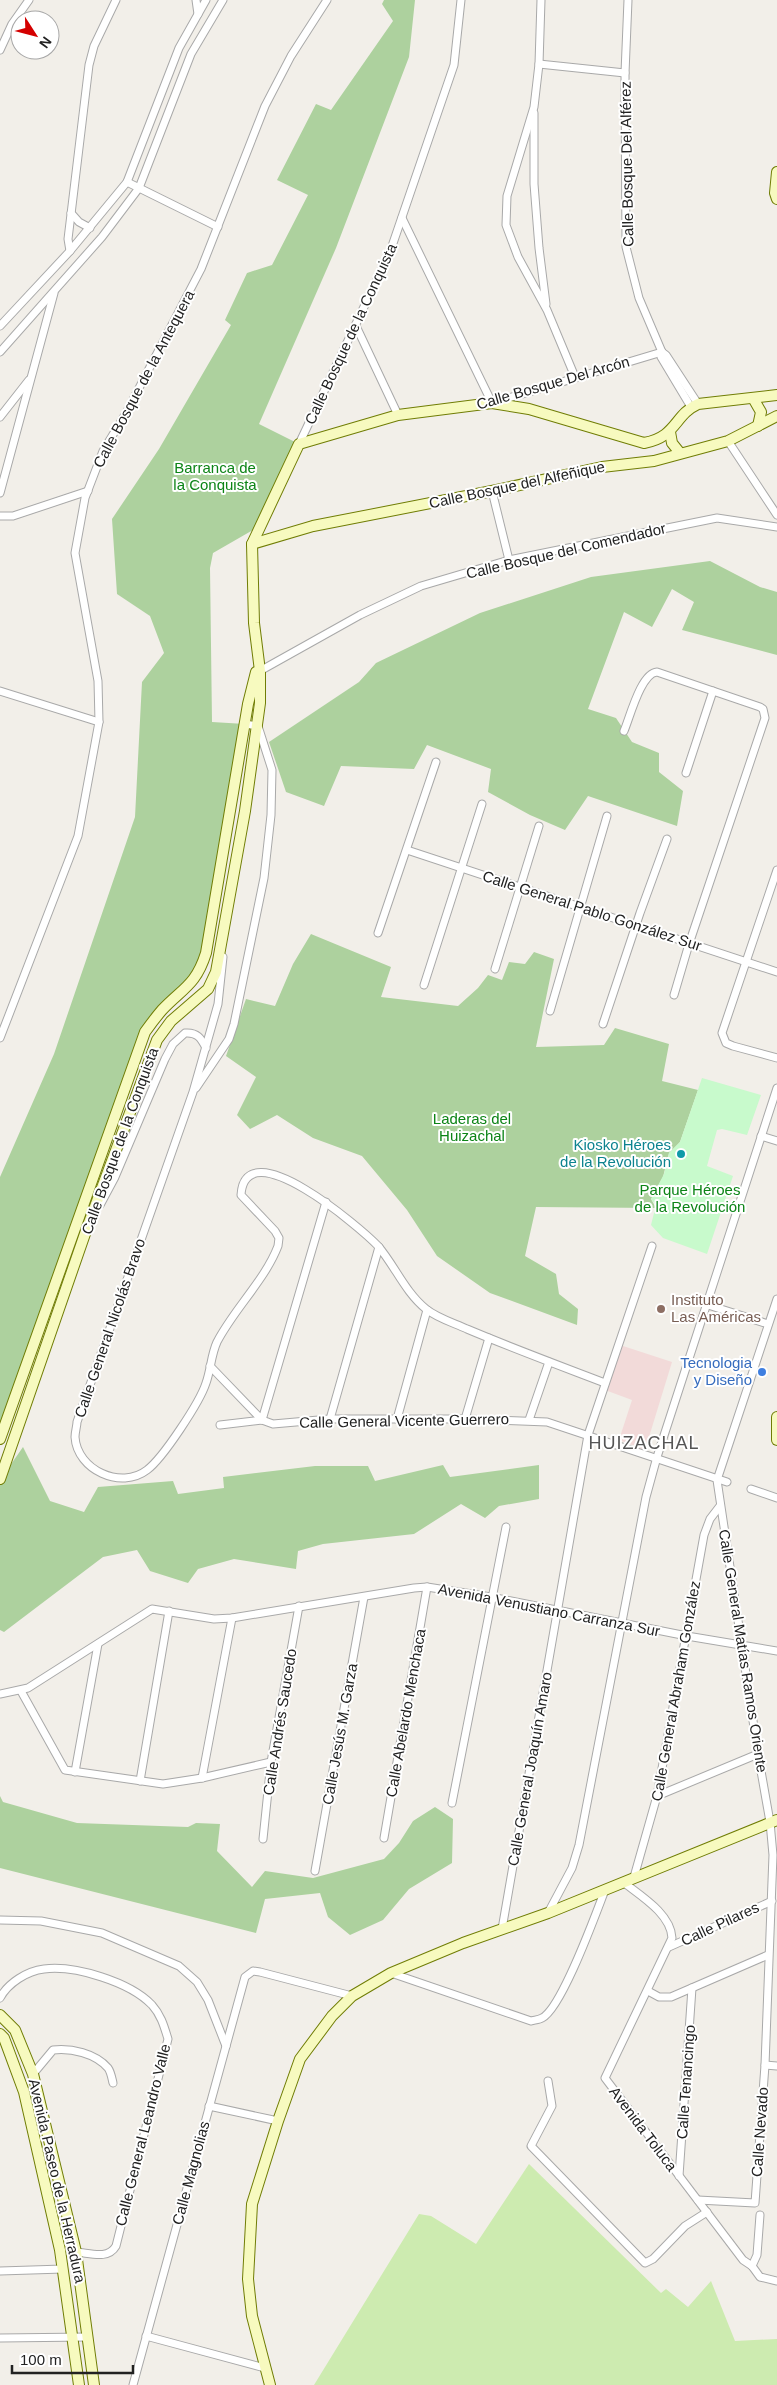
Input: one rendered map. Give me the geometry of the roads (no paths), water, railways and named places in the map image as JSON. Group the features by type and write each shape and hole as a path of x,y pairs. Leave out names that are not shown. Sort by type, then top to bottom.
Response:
{"main road":[{"path":"777,172 775,193 777,199"},
{"path":"492,403 529,410 644,443 658,440 670,432 694,405 729,399 777,396"},
{"path":"753,398 759,405 761,412 758,426"},
{"name":"Calle Bosque Del Arcón","path":"299,444 398,415 492,403"},
{"name":"Calle Bosque del Alfeñique","path":"252,544 313,526 492,491 602,467 654,461 728,442 777,416"},
{"path":"670,432 672,443 680,453"},
{"name":"Calle Bosque de la Conquista","path":"0,1479 87,1228 157,1040 172,1021 208,989 216,972 258,726 258,670 254,623 252,544 299,444"},
{"name":"Calle Bosque de la Conquista","path":"0,1439 145,1032 162,1010 187,989 202,967 245,724 258,670"},
{"path":"231,808 245,811"},
{"path":"777,1417 777,1440"},
{"path":"270,2385 251,2306 248,2279 248,2241 252,2204 278,2120 300,2059 326,2023 352,1996 392,1973 502,1929 548,1913 774,1821"},
{"name":"Avenida Paseo de la Herradura","path":"0,2015 15,2030 33,2074 76,2252 94,2385"},
{"name":"Avenida Paseo de la Herradura","path":"0,2034 4,2038 20,2079 39,2161 63,2269 80,2385"},
{"path":"39,2161 53,2157"}],"street":[{"path":"0,50 8,30 29,0"},
{"path":"70,251 68,239 89,65 94,46 116,0"},
{"path":"196,0 198,15"},
{"path":"0,326 70,251 127,182 179,48 206,0"},
{"path":"0,352 102,237 139,188 191,54 223,0"},
{"name":"Calle Bosque de la Antequera","path":"0,1038 78,836 99,722 98,681 75,554 88,491 103,451 126,413 201,269 264,106 291,56 328,0"},
{"name":"Calle Bosque de la Conquista","path":"299,444 390,252 454,65 461,0"},
{"path":"541,0 539,64 534,107 534,184 539,248 547,310"},
{"name":"Calle Bosque Del Alférez","path":"628,0 625,72 626,246 639,298 662,352 666,355 694,405"},
{"path":"539,64 625,72"},
{"path":"534,107 507,196 506,225 518,257 547,310 575,378"},
{"path":"127,182 218,227"},
{"path":"71,213 79,222 90,228"},
{"path":"402,218 492,403"},
{"path":"0,493 54,290"},
{"path":"356,326 398,415"},
{"name":"Calle Bosque Del Arcón","path":"492,403 662,352"},
{"path":"0,417 32,376"},
{"path":"728,442 777,515"},
{"path":"0,516 13,516 88,491"},
{"path":"492,491 509,560"},
{"name":"Calle Bosque del Comendador","path":"258,670 360,615 421,586 509,560 717,518 777,527"},
{"path":"624,731 644,680 652,672 657,672 760,707 765,718 689,944 674,996"},
{"path":"0,691 99,722"},
{"path":"686,773 713,691"},
{"path":"245,724 258,726"},
{"name":"Calle General Nicolás Bravo","path":"192,1092 229,1039 234,1024 264,878 271,815 272,770 258,726"},
{"path":"378,933 436,762"},
{"path":"424,985 482,804"},
{"path":"550,1011 607,816"},
{"path":"495,969 539,826"},
{"path":"603,1024 635,926 667,839"},
{"name":"Calle General Pablo González Sur","path":"407,850 777,972"},
{"path":"777,870 722,1033 726,1043 777,1058"},
{"name":"Calle General Nicolás Bravo","path":"223,937 222,972 218,1004 206,1048 77,1422 75,1437 79,1452 86,1462 106,1476 133,1478 146,1471 157,1461 199,1399 217,1343 278,1246 278,1238 275,1231 241,1195 241,1187 252,1175 259,1172 269,1172 326,1202"},
{"path":"87,1228 115,1178 173,1044 185,1033 191,1032 201,1040 206,1048"},
{"path":"548,1913 572,1868 579,1845 646,1497 657,1457 705,1304 777,1088"},
{"path":"761,1136 777,1141"},
{"path":"210,1366 262,1420 326,1202 362,1230 378,1247 414,1297 427,1310 489,1338 605,1383"},
{"name":"Calle General Joaquín Amaro","path":"502,1929 588,1435 652,1246"},
{"path":"330,1419 378,1247"},
{"path":"717,1480 777,1300"},
{"path":"705,1304 768,1324"},
{"path":"398,1419 427,1310"},
{"path":"465,1419 489,1338"},
{"path":"529,1420 549,1362"},
{"name":"Calle General Vicente Guerrero","path":"220,1425 262,1420 273,1424 330,1419 465,1419 548,1422 727,1482"},
{"name":"Calle General Matías Ramos Oriente","path":"717,1480 758,1754 774,1821"},
{"path":"751,1489 777,1498"},
{"name":"Calle General Abraham González","path":"634,1877 657,1796 704,1535 710,1520 720,1506"},
{"path":"452,1803 506,1527"},
{"name":"Avenida Venustiano Carranza Sur","path":"21,1691 152,1609 214,1619 232,1618 428,1587 558,1609 687,1636 777,1651"},
{"name":"Calle Abelardo Menchaca","path":"384,1838 428,1587"},
{"name":"Calle Jesús M. Garza","path":"315,1871 364,1597"},
{"name":"Calle Andrés Saucedo","path":"263,1839 271,1762 299,1606"},
{"path":"140,1781 169,1611"},
{"path":"202,1778 232,1618"},
{"path":"76,1772 98,1644"},
{"path":"0,1694 21,1691 65,1770 163,1784 202,1778 271,1762"},
{"path":"657,1796 758,1754"},
{"name":"Calle Nevado","path":"698,2200 755,2203 765,2066 774,1821"},
{"path":"623,1882 666,1920 672,1930 669,1948"},
{"path":"392,1973 530,2021 543,2018 552,2009 581,1952 596,1919 605,1890"},
{"name":"Calle Pilares","path":"669,1948 772,1901"},
{"path":"0,1920 41,1921 102,1933 179,1966 197,1982 205,1994 226,2046"},
{"name":"Avenida Toluca","path":"669,1948 604,2078 743,2260 752,2266 760,2277 777,2281"},
{"path":"648,1991 665,1998 768,1955"},
{"name":"Calle General Leandro Valle","path":"0,1998 13,1983 27,1973 43,1969 61,1969 114,1981 137,1993 151,2004 162,2019 168,2039 116,2246 113,2252 107,2255 76,2252"},
{"name":"Calle Magnolias","path":"133,2385 245,1976 254,1971 260,1972 352,1996"},
{"name":"Calle Tenancingo","path":"680,2176 692,1988"},
{"path":"33,2074 53,2050 66,2048 82,2052 109,2069 113,2083"},
{"path":"765,2066 777,2066"},
{"path":"548,2081 552,2106 531,2146 645,2263 654,2259 685,2226 707,2212"},
{"path":"209,2106 278,2120"},
{"path":"752,2266 757,2255 760,2215"},
{"path":"0,2271 63,2269"},
{"path":"146,2336 265,2368"},
{"path":"0,2338 88,2337"}],"place":[{"name":"Kiosko Héroes de la Revolución","path":"681,1154"},
{"name":"Instituto Las Américas","path":"661,1309"},
{"name":"Tecnologia y Diseño","path":"762,1372"}],"district":[{"name":"HUIZACHAL","path":"644,1443"}],"park label":[{"name":"Barranca de la Conquista","path":"215,476"},
{"name":"Laderas del Huizachal","path":"472,1128"},
{"name":"Parque Héroes de la Revolución","path":"690,1198"}]}
